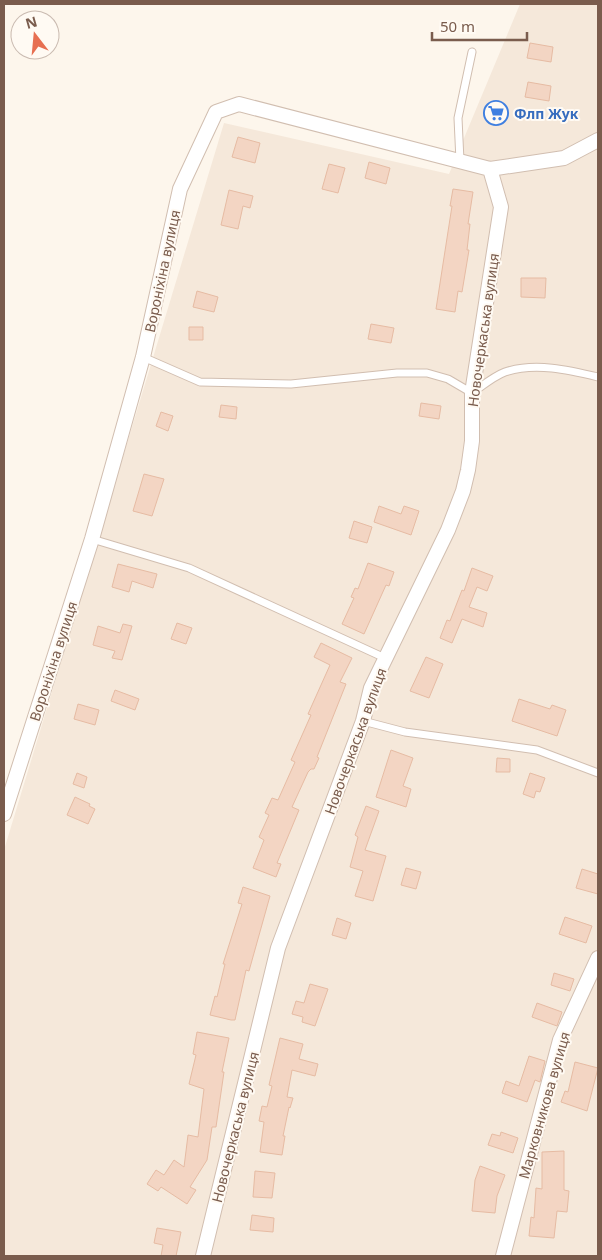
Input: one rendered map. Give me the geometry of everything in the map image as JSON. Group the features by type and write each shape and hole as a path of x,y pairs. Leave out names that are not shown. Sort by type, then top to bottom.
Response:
{"street":[{"name":"Вороніхіна вулиця","path":"4,814 92,539 143,357 180,189 216,112 239,104 490,169 564,158 598,140"},
{"name":"Новочеркаська вулиця","path":"203,1256 278,948 363,721 371,688 448,530 463,491 472,441 472,393 500,207 490,169"},
{"name":"Марковникова вулиця","path":"503,1256 560,1040 598,958"}],"lane":[{"path":"460,162 458,118 472,52"},
{"path":"143,357 200,382 291,384 397,373 427,373 448,379 472,393 504,373 515,370 535,368 560,369 598,377"},
{"path":"92,539 189,568 385,658"},
{"path":"363,721 405,732 537,750 598,773"}],"shaded area":[{"path":"520,4 598,4 598,1256 4,1256 4,850 224,123 449,174"}],"building":[{"path":"530,43 553,47 551,62 527,58"},
{"path":"528,82 551,86 549,101 525,97"},
{"path":"238,137 260,143 255,163 232,157"},
{"path":"369,162 390,168 386,184 365,178"},
{"path":"329,164 345,168 338,193 322,189"},
{"path":"453,189 473,192 468,224 470,224 467,250 469,250 462,292 458,291 455,312 436,309"},
{"path":"229,190 253,196 250,208 243,206 238,229 221,225"},
{"path":"521,278 546,278 545,298 521,297"},
{"path":"197,291 218,297 214,312 193,307"},
{"path":"371,324 394,328 391,343 368,339"},
{"path":"189,327 203,327 203,340 189,340"},
{"path":"421,403 441,406 439,419 419,416"},
{"path":"221,405 237,407 236,419 219,417"},
{"path":"161,412 173,416 168,431 156,426"},
{"path":"144,474 164,479 152,516 133,511"},
{"path":"379,506 401,514 404,506 419,511 411,535 374,522"},
{"path":"354,521 372,527 367,543 349,538"},
{"path":"368,563 394,572 389,586 386,585 364,634 342,624 354,598 351,597 355,588 358,589"},
{"path":"118,564 157,574 153,588 132,581 129,592 112,587"},
{"path":"472,568 493,576 487,591 477,587 469,607 487,613 483,627 462,619 452,643 440,638 447,620 450,621 462,590 464,591"},
{"path":"177,623 192,628 186,644 171,639"},
{"path":"123,624 132,626 122,660 112,658 115,651 93,645 98,626 120,633"},
{"path":"321,643 352,658 340,682 346,684 317,757 319,758 314,769 308,772 292,807 299,810 277,863 281,864 276,877 253,868 264,840 259,837 269,815 265,813 272,798 278,800 295,762 291,760 311,715 308,714 330,665 314,657"},
{"path":"426,657 443,664 429,698 410,691"},
{"path":"115,690 139,699 135,710 111,701"},
{"path":"519,699 550,709 552,705 566,710 557,736 512,721"},
{"path":"78,704 99,710 95,725 74,719"},
{"path":"391,750 413,758 403,786 411,789 406,807 376,797"},
{"path":"497,758 510,759 510,772 496,772"},
{"path":"77,773 87,777 84,788 73,784"},
{"path":"530,773 545,778 540,792 536,791 534,798 523,794"},
{"path":"75,797 90,804 89,806 95,809 88,824 67,815"},
{"path":"366,806 379,811 365,850 386,856 373,901 355,896 363,871 350,867 358,837 355,835"},
{"path":"406,868 421,872 416,889 401,885"},
{"path":"582,869 598,874 598,894 576,888"},
{"path":"243,887 270,896 249,971 246,970 235,1020 231,1020 210,1015 215,996 217,997 225,964 223,964 242,904 238,903"},
{"path":"565,917 592,926 586,943 559,934"},
{"path":"337,918 351,923 346,939 332,935"},
{"path":"554,973 574,979 570,991 551,985"},
{"path":"310,984 328,989 315,1026 302,1022 303,1017 292,1014 296,1001 304,1003"},
{"path":"537,1003 562,1012 557,1026 532,1017"},
{"path":"197,1032 229,1038 222,1072 224,1072 216,1127 212,1127 207,1160 190,1187 196,1190 187,1204 161,1187 158,1191 147,1184 156,1170 164,1175 174,1160 184,1167 188,1135 198,1137 204,1089 189,1084 196,1055 193,1054"},
{"path":"280,1038 303,1044 299,1059 318,1064 315,1076 292,1070 287,1097 293,1098 289,1107 283,1136 285,1136 282,1155 260,1152 264,1122 259,1121 262,1106 267,1107 272,1086 269,1085"},
{"path":"529,1056 545,1061 540,1082 535,1080 527,1102 502,1093 506,1081 519,1086"},
{"path":"575,1062 598,1068 587,1111 561,1102 565,1091 568,1092"},
{"path":"501,1132 518,1138 513,1153 488,1145 492,1134 500,1136"},
{"path":"564,1151 564,1190 569,1191 567,1212 557,1211 554,1238 529,1236 531,1217 534,1218 536,1188 542,1189 542,1152"},
{"path":"480,1166 505,1175 497,1196 495,1213 472,1211 475,1180"},
{"path":"255,1171 275,1173 272,1198 253,1197"},
{"path":"252,1215 274,1218 273,1232 250,1230"},
{"path":"157,1228 181,1232 176,1256 161,1256 163,1245 154,1243"}],"place":[{"name":"Флп Жук","path":"496,113"}]}
